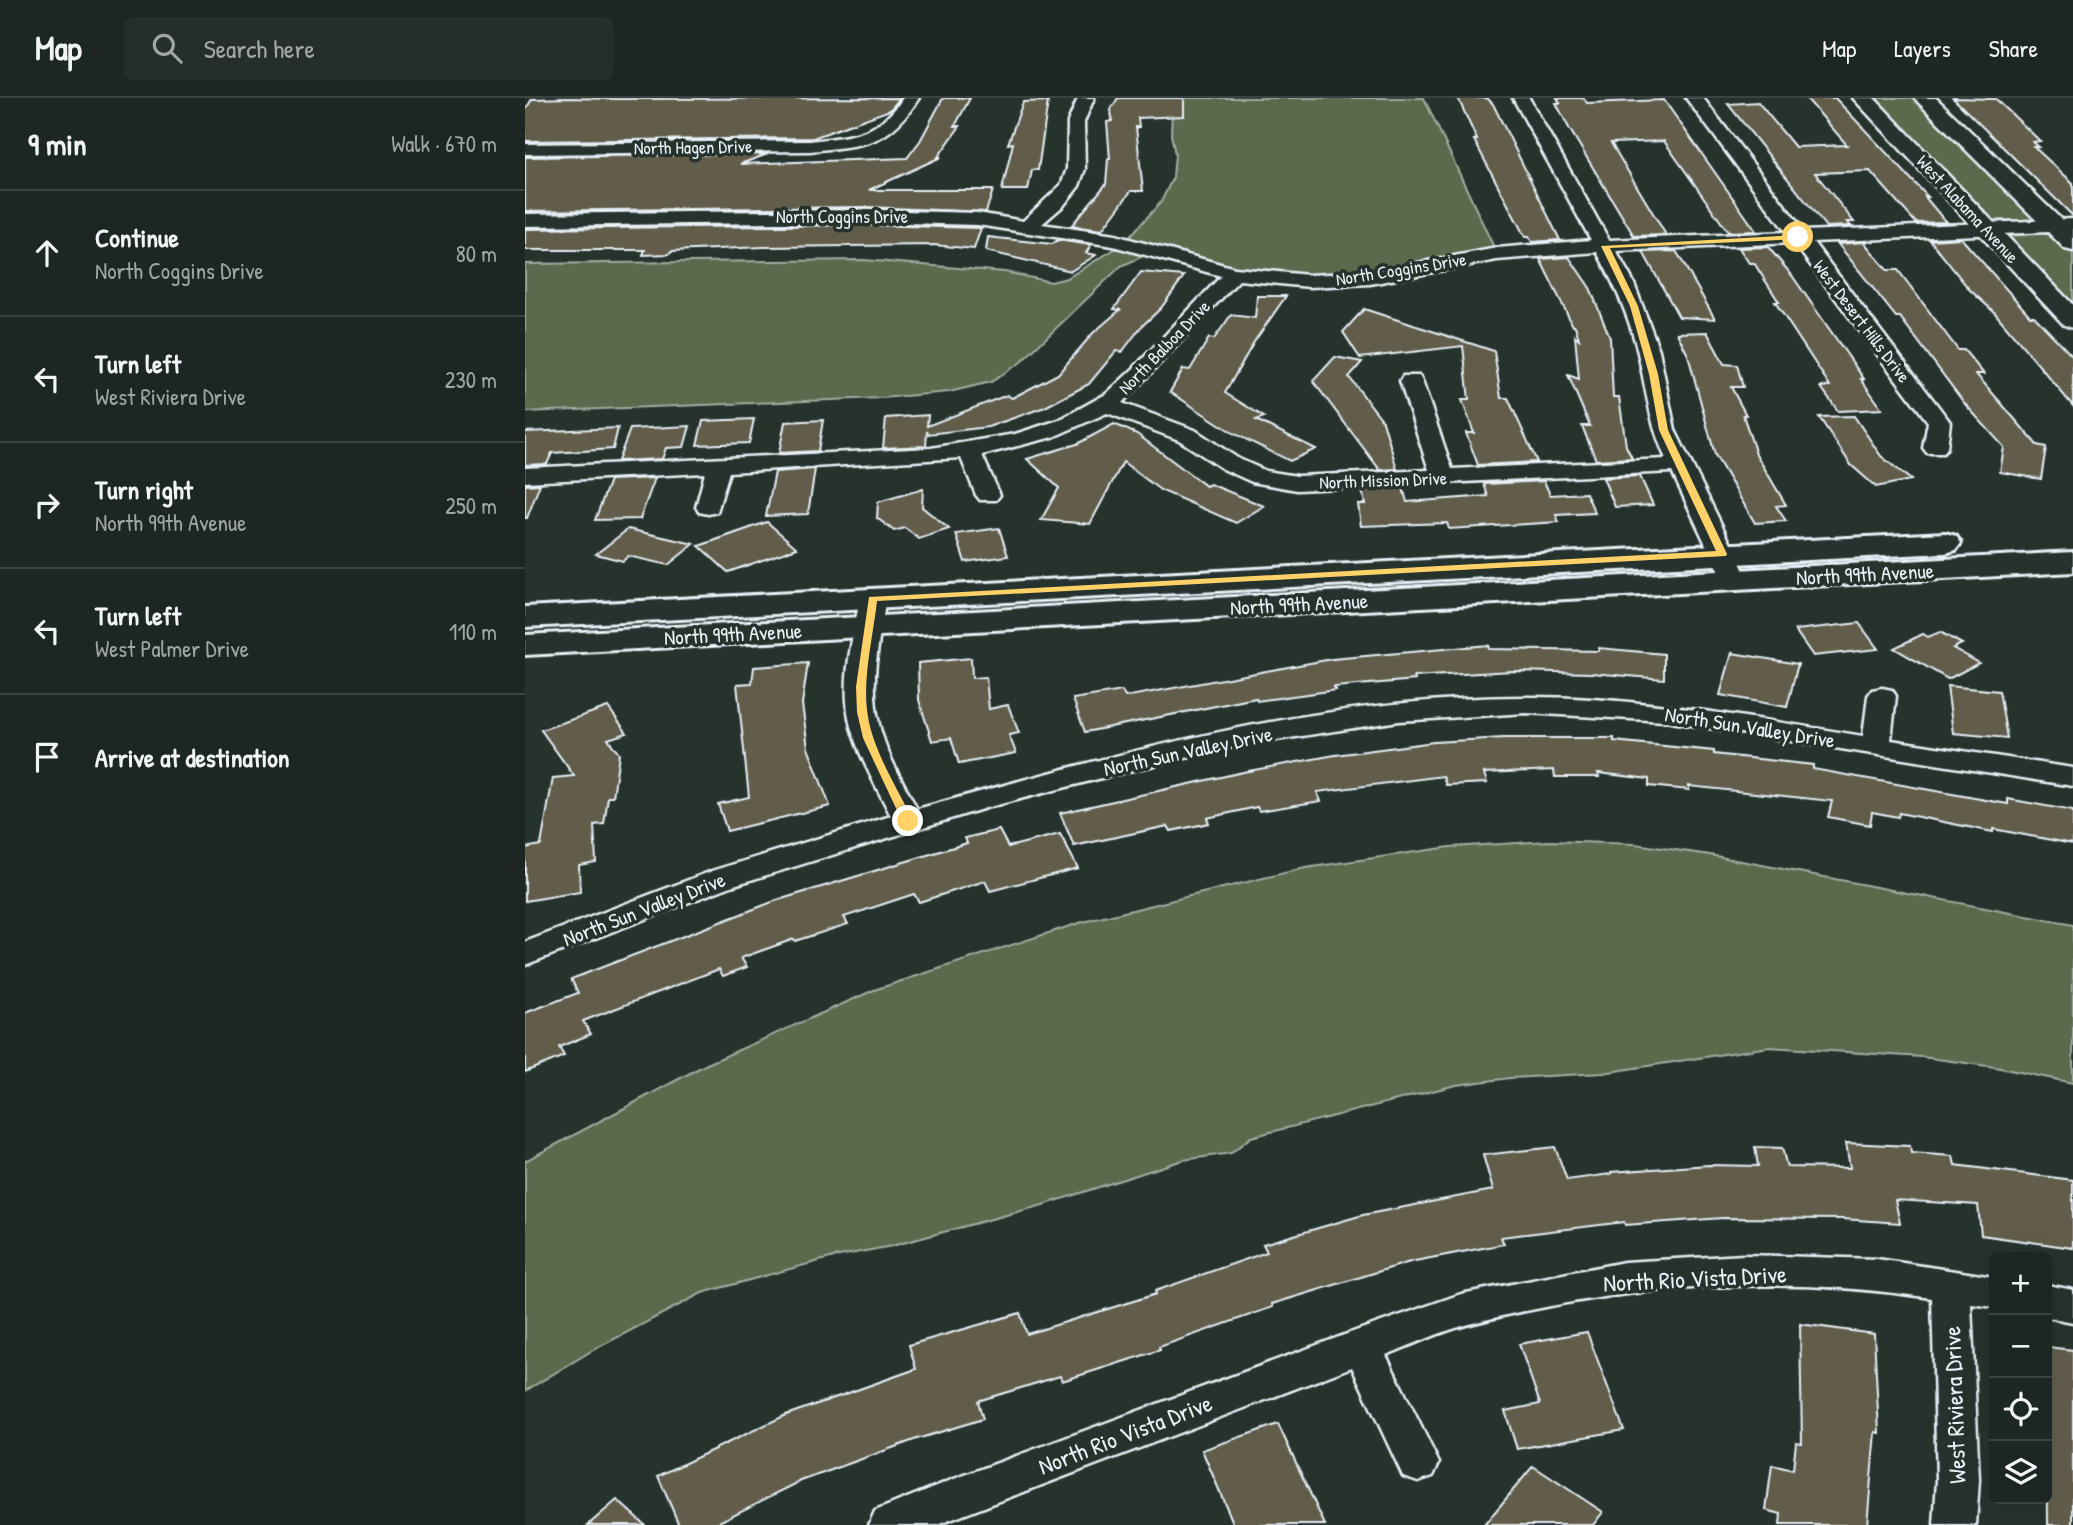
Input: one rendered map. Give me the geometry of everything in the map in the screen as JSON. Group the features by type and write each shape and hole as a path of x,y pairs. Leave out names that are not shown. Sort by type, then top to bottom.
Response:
{"main road":[{"name":"North 99th Avenue","path":"1729,568 2073,536"},
{"name":"North 99th Avenue","path":"525,645 870,613 1729,568 2073,562"},
{"name":"North 99th Avenue","path":"525,617 870,613"}],"street":[{"name":"North Hagen Drive","path":"525,149 810,146 861,138 890,126 911,98"},
{"path":"1029,225 1070,186 1076,169 1076,122 1086,98"},
{"path":"1521,98 1605,246 1634,306 1654,374 1664,430 1678,465 1729,568"},
{"name":"West Desert Hills Drive","path":"1694,98 1938,422 1935,448"},
{"name":"West Alabama Avenue","path":"1863,98 2073,320"},
{"path":"1924,98 2064,226 2073,244"},
{"name":"North Hagen Drive","path":"861,138 879,144"},
{"name":"North Coggins Drive","path":"525,220 932,216 1029,225 1115,242 1234,274 1309,281 1370,278 1497,254 1605,246 2064,226"},
{"name":"North Balboa Drive","path":"525,475 969,452 1047,430 1105,404 1131,383 1234,274"},
{"path":"1411,381 1443,477"},
{"name":"North Mission Drive","path":"1105,404 1188,435 1231,464 1260,477 1297,483 1678,465"},
{"path":"969,452 988,495"},
{"path":"708,507 719,466"},
{"path":"870,613 861,687 862,712 869,738 908,821"},
{"path":"1876,746 1882,696"},
{"name":"North Sun Valley Drive","path":"525,954 672,896 908,821 1015,791 1215,742 1440,709 1506,705 1665,713 2073,777"},
{"name":"North Rio Vista Drive","path":"890,1525 969,1492 1461,1310 1625,1277 1744,1270 1877,1274 1989,1291"},
{"name":"West Riviera Drive","path":"1951,1284 1958,1480 1955,1525"},
{"path":"2052,1302 2073,1306"},
{"path":"1361,1345 1417,1463"}],"green space":[{"path":"1176,98 1424,98 1497,254 1403,272 1281,279 1152,252 1121,266 1021,362 991,382 949,392 882,398 525,412 525,264 864,260 1005,272 1051,282 1067,278 1123,244 1161,202 1173,177 1175,154 1171,135 1172,108"},
{"path":"1871,98 1917,98 2036,219 1988,220"},
{"path":"2036,233 2054,235 2073,252 2073,311 2006,237"},
{"path":"1550,841 1635,844 1710,855 2073,925 2073,1083 1995,1067 1922,1057 1769,1047 1603,1073 1510,1078 1456,1085 1251,1137 1231,1153 1183,1160 1043,1205 702,1293 593,1350 525,1391 525,1161 705,1065 874,990 1079,923 1305,868 1450,847"}],"building":[{"path":"900,98 890,110 813,138 525,141 525,111 532,99"},
{"path":"943,98 970,98 955,126 960,126 938,157 941,157 869,190 993,190 986,212 867,207 525,211 525,157 768,154 740,164 907,158 920,141"},
{"path":"1118,98 1184,98 1184,116 1138,118 1139,127 1136,127 1143,191 1131,191 1102,230 1071,226 1106,184 1110,159 1107,122 1112,121 1111,109"},
{"path":"1458,98 1487,98 1493,104 1560,240 1532,242 1529,237 1525,237 1474,140 1477,140"},
{"path":"1557,98 1584,98 1587,103 1664,100 1756,231 1728,232 1664,141 1611,143 1666,235 1634,236 1569,128 1556,103 1560,103"},
{"path":"1806,98 1835,98 1928,197 1925,197 1946,222 1916,223 1870,171 1815,173 1854,222 1847,222 1851,226 1826,227 1728,104 1758,102 1795,147 1847,145"},
{"path":"1953,98 1996,99 2040,141 2033,142 2039,147 2034,147 2073,183 2073,216"},
{"path":"1048,101 1038,170 1032,170 1028,190 1002,190 1013,143 1008,144 1023,102"},
{"path":"867,225 981,228 974,249 934,245 764,247 671,251 669,254 643,255 645,250 525,250 525,229"},
{"path":"988,237 1052,244 1058,240 1091,245 1086,253 1096,255 1071,271 986,251"},
{"path":"1961,238 2030,316 2034,316 2073,357 2073,406 1995,313 1969,289 1930,240"},
{"path":"1864,242 1887,270 1898,270 1958,350 1964,350 1984,374 1976,374 2037,445 2046,447 2041,479 2000,472 2004,447 1965,404 1900,317 1896,317 1838,244"},
{"path":"1768,247 1791,274 1882,409 1838,411 1821,387 1830,386 1775,302 1779,302 1754,263 1749,263 1739,248"},
{"path":"1676,251 1715,319 1679,317 1643,252"},
{"path":"1569,257 1590,288 1610,338 1613,397 1619,397 1626,446 1632,458 1596,460 1582,426 1590,426 1568,375 1579,379 1575,336 1579,339 1575,326 1540,259"},
{"path":"1141,272 1184,276 1161,308 1141,327 1122,352 1116,351 1089,384 1045,407 988,427 928,434 927,431 926,446 883,448 886,418 928,415 927,426 1007,395 1012,398 1058,374 1093,333 1120,310 1114,309"},
{"path":"1257,296 1286,296 1254,342 1225,393 1264,417 1256,420 1316,449 1290,461 1233,433 1170,392 1183,369 1190,370 1209,338 1214,339 1231,315 1255,318"},
{"path":"1364,309 1494,351 1501,398 1508,398 1537,462 1478,465 1466,433 1474,433 1462,400 1469,400 1463,346 1360,358 1343,332"},
{"path":"1707,332 1724,364 1737,365 1743,387 1731,387 1746,415 1743,415 1756,454 1786,505 1776,506 1786,521 1755,523 1715,455 1688,355 1677,333"},
{"path":"1335,357 1362,362 1349,377 1383,421 1397,469 1380,470 1313,381"},
{"path":"1854,416 1881,456 1911,480 1876,487 1851,465 1819,417"},
{"path":"754,419 749,443 697,445 703,421"},
{"path":"823,420 818,451 779,453 785,422"},
{"path":"1114,424 1137,434 1206,486 1210,484 1264,506 1236,523 1160,490 1123,462 1090,524 1041,520 1059,488 1027,459 1077,444"},
{"path":"690,426 684,447 666,448 662,459 618,461 630,429"},
{"path":"618,428 613,449 552,453 547,464 525,465 525,432"},
{"path":"815,469 808,514 766,516 775,472"},
{"path":"1640,476 1653,505 1615,507 1603,478"},
{"path":"655,478 640,519 595,520 610,480"},
{"path":"1544,481 1550,495 1586,493 1595,513 1556,515 1559,522 1449,529 1447,523 1361,526 1358,504 1365,504 1362,490 1403,488 1407,502 1488,496 1484,484"},
{"path":"540,484 527,518 525,518 525,485"},
{"path":"923,489 922,507 949,529 919,539 905,528 894,531 877,518 878,502"},
{"path":"767,522 797,548 728,572 699,546"},
{"path":"999,528 1008,556 965,562 956,534"},
{"path":"628,529 694,544 668,565 628,556 623,561 596,554"},
{"path":"1859,623 1878,649 1813,656 1795,630"},
{"path":"1940,632 1962,644 1953,648 1979,663 1948,679 1894,648 1923,634 1928,637"},
{"path":"1488,645 1489,649 1599,651 1599,648 1664,654 1664,679 1591,673 1512,671 1414,677 1415,680 1334,687 1336,690 1257,701 1256,698 1085,732 1073,699 1122,691 1125,697 1332,659"},
{"path":"1732,653 1798,664 1787,707 1720,695"},
{"path":"971,658 972,678 986,677 989,709 1008,705 1019,733 1009,735 1016,753 959,764 951,738 932,741 919,700 918,663"},
{"path":"808,663 802,704 808,748 830,806 727,831 718,804 749,797 737,684 752,683 754,667"},
{"path":"1947,686 1999,691 2007,738 1953,733"},
{"path":"608,707 627,733 608,739 619,754 613,797 608,797 604,824 594,825 596,862 579,865 580,892 525,901 525,848 541,845 553,778 574,776 541,730"},
{"path":"1504,738 1614,738 1614,741 1813,765 1813,769 2008,804 2008,799 2073,811 2073,844 1993,829 1993,832 1899,813 1898,817 1872,812 1870,825 1828,817 1832,801 1689,786 1689,790 1649,786 1649,779 1598,773 1599,777 1555,777 1554,770 1484,773 1487,783 1446,785 1443,776 1317,792 1321,801 1259,811 1257,807 1207,818 1209,823 1171,831 1168,826 1074,846 1060,813 1243,772 1335,755 1434,742"},
{"path":"999,830 1008,847 1060,834 1078,868 990,891 985,881 919,902 914,894 844,917 848,924 741,958 747,967 723,976 719,969 583,1021 591,1034 559,1047 564,1056 525,1072 525,1013 578,993 571,979 775,901 967,843 965,838"},
{"path":"1846,1143 1910,1146 1911,1153 1953,1156 1955,1165 2073,1180 2073,1248 1981,1235 1978,1205 1895,1200 1900,1223 1842,1219 1723,1218 1625,1225 1624,1222 1501,1237 1504,1244 1410,1262 1272,1304 1273,1307 1159,1347 1160,1350 1062,1381 1060,1376 978,1401 983,1419 917,1439 801,1481 713,1525 679,1525 658,1476 786,1415 916,1369 909,1345 1020,1313 1027,1334 1156,1294 1155,1291 1267,1252 1263,1244 1363,1215 1493,1190 1483,1155 1555,1147 1567,1180 1611,1172 1709,1165 1758,1166 1755,1147 1782,1148 1787,1167 1850,1168"},
{"path":"1800,1324 1874,1334 1879,1433 1875,1432 1867,1525 1780,1525 1781,1514 1766,1510 1772,1465 1793,1470 1796,1442 1802,1443"},
{"path":"1587,1332 1624,1430 1517,1449 1505,1411 1540,1404 1519,1344"},
{"path":"2052,1348 2073,1350 2073,1525 2048,1525 2048,1504 2052,1504"},
{"path":"1278,1424 1325,1525 1234,1525 1202,1450"},
{"path":"1533,1466 1603,1512 1593,1525 1484,1525"},
{"path":"617,1500 645,1525 588,1525"}],"route":[{"path":"908,821 869,738 862,712 861,687 873,599 1722,554 1678,465 1664,430 1654,374 1634,306 1605,246 1798,237"}]}
